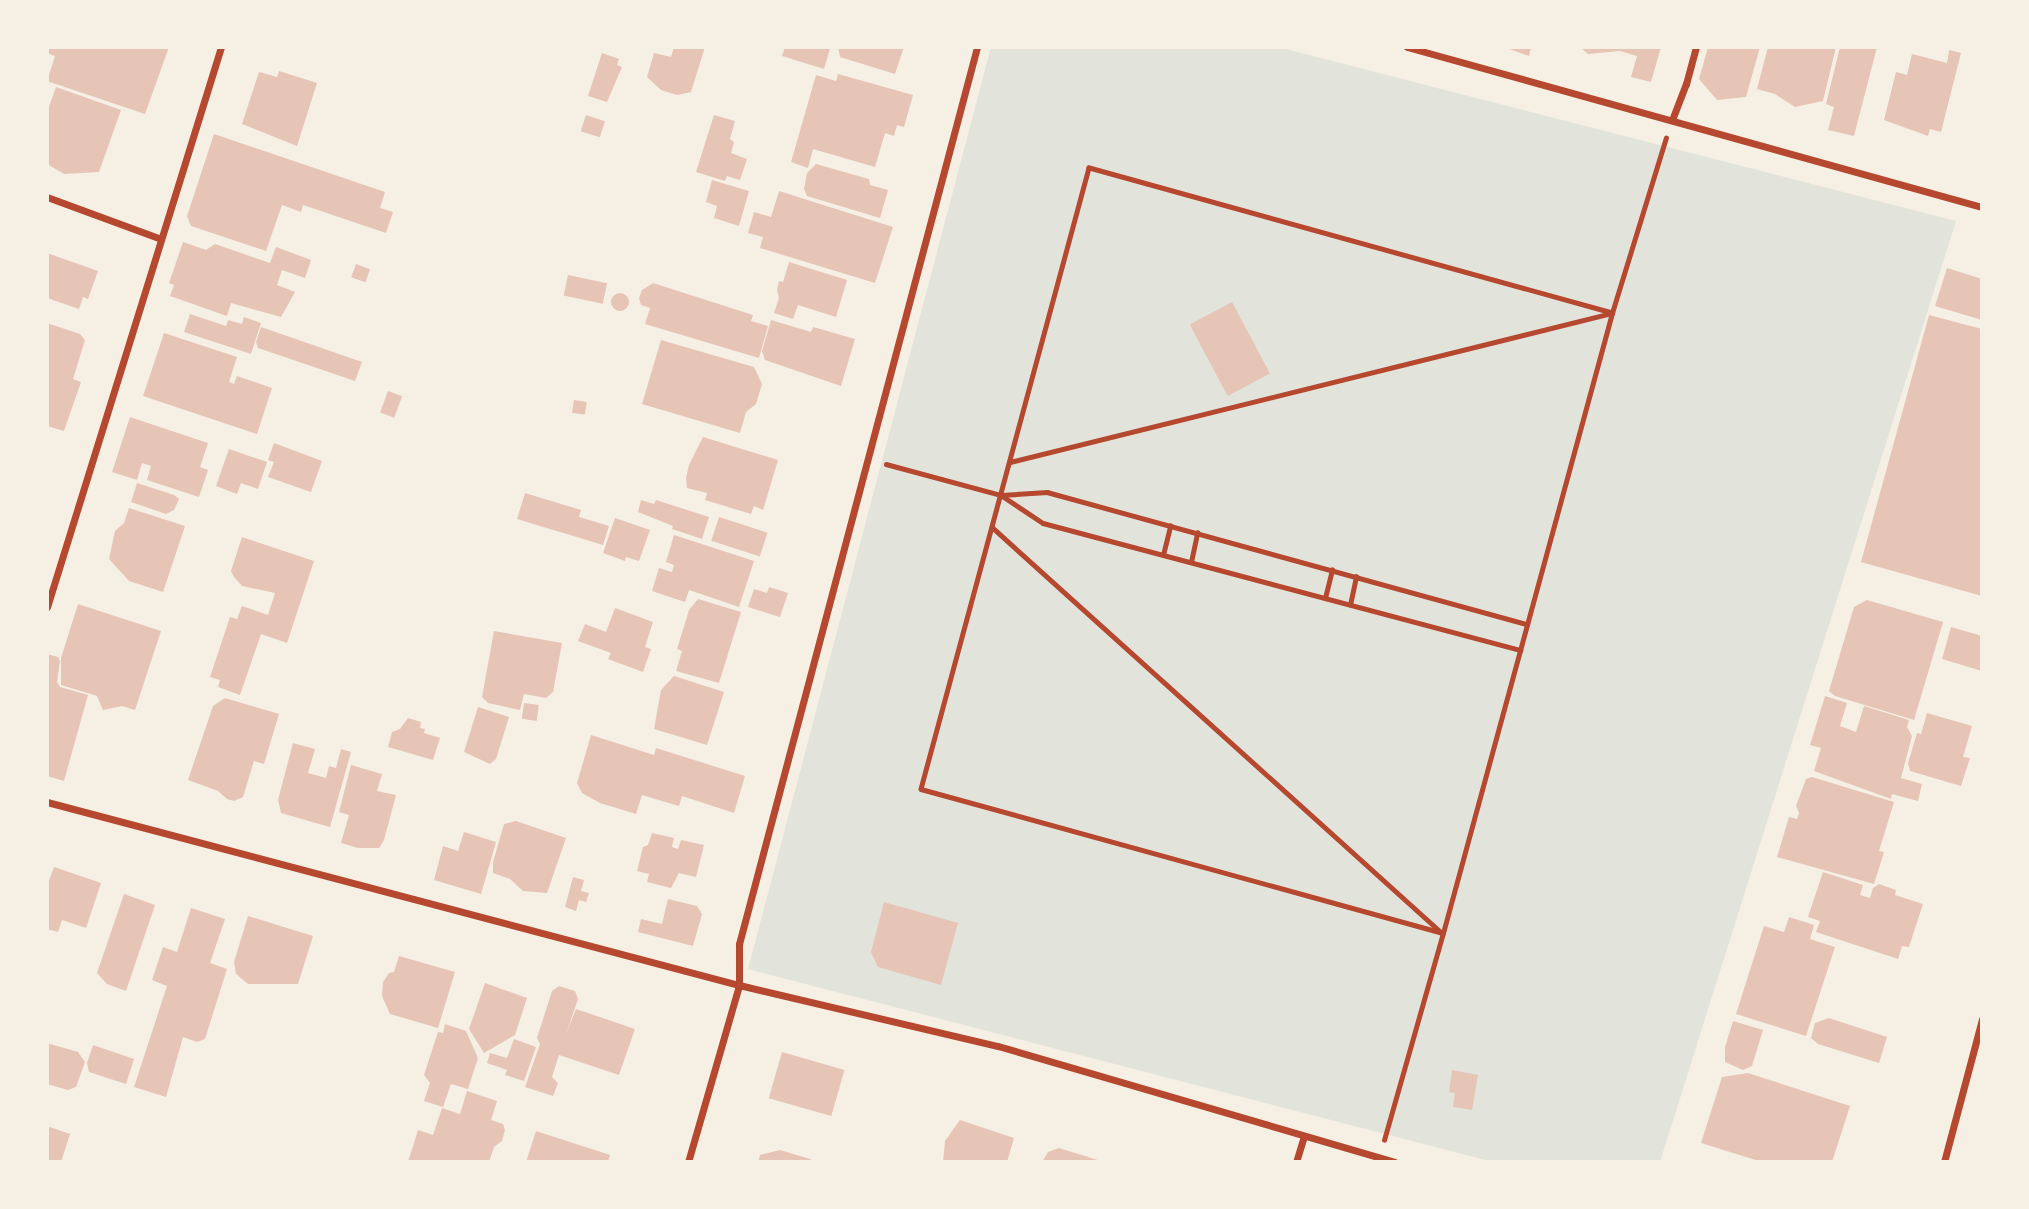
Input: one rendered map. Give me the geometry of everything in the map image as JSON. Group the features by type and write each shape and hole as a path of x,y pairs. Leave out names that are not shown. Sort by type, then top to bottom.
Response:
{"street":[{"path":"47,607 221,47"},
{"path":"688,1162 739,985 739,944 799,723 865,458 977,47"},
{"path":"1406,47 1982,207"},
{"path":"1672,120 1696,47"},
{"path":"47,197 161,239"},
{"path":"47,802 739,985 998,1046 1394,1162"},
{"path":"1944,1162 1982,1020"},
{"path":"1296,1162 1304,1136"}],"path":[{"path":"1379,1157 1612,313 1672,120"},
{"path":"1443,933 922,789 1088,168 1612,313"},
{"path":"1010,462 1612,313"},
{"path":"865,458 1000,495 1043,523 1520,650"},
{"path":"1000,495 1047,492 1527,624"},
{"path":"1163,555 1170,526"},
{"path":"992,527 1443,933"},
{"path":"1191,562 1198,533"},
{"path":"1325,598 1332,570"},
{"path":"1350,605 1356,577"}],"shaded area":[{"path":"991,47 1278,47 1956,221 1660,1162 1493,1162 748,969"}],"building":[{"path":"47,47 169,47 145,114 47,81 55,56 47,53"},
{"path":"674,47 705,47 691,92 677,95 661,90 647,77 654,53 671,57"},
{"path":"785,47 830,49 824,69 782,56"},
{"path":"838,47 904,47 895,74 840,57"},
{"path":"1504,47 1531,47 1529,56"},
{"path":"1580,47 1661,47 1651,82 1631,77 1637,56 1620,51 1588,54"},
{"path":"1708,47 1760,47 1746,97 1717,100 1699,79"},
{"path":"1768,47 1836,47 1823,101 1795,107 1775,94 1757,89"},
{"path":"1840,47 1877,47 1854,136 1828,130 1834,107 1826,104"},
{"path":"1949,50 1961,53 1941,132 1930,129 1928,136 1884,120 1896,72 1907,75 1912,54 1947,63"},
{"path":"602,53 619,59 617,65 622,67 607,102 588,96"},
{"path":"279,71 317,83 297,146 242,124 259,72 277,77"},
{"path":"838,74 913,95 904,127 897,125 894,136 885,133 875,167 813,149 808,168 791,162 816,75 836,81"},
{"path":"56,87 121,110 99,172 64,174 47,164 47,112"},
{"path":"586,115 605,121 600,137 581,131"},
{"path":"714,115 735,121 730,139 734,142 731,153 747,159 740,180 727,176 725,181 696,172"},
{"path":"214,134 385,192 380,208 393,212 386,233 303,205 301,212 282,205 266,251 191,226 187,216"},
{"path":"816,164 869,179 870,185 888,190 880,218 807,196 804,189 807,173"},
{"path":"712,180 749,191 739,226 714,218 717,206 706,202"},
{"path":"779,191 893,227 875,283 760,248 763,237 748,233 754,212 771,217"},
{"path":"183,242 206,250 215,244 270,263 276,247 311,260 305,278 282,270 277,285 295,292 281,317 231,303 227,316 170,296 174,285 169,283"},
{"path":"47,253 98,271 88,299 83,297 79,309 47,298"},
{"path":"789,262 847,280 836,317 798,305 793,319 774,313 779,298 779,281 783,282"},
{"path":"356,264 370,269 365,282 351,277"},
{"path":"1947,268 1982,279 1982,320 1935,306"},
{"path":"568,275 607,283 603,304 564,296"},
{"path":"653,283 753,315 751,321 768,326 759,358 645,324 650,308 641,305 639,298 642,290"},
{"path":"620,293 626,296 629,302 626,308 620,311 614,308 611,302 614,296"},
{"path":"1232,302 1270,374 1228,396 1190,325"},
{"path":"190,314 226,326 228,320 242,324 244,317 261,323 251,354 184,332"},
{"path":"1929,315 1982,329 1982,596 1861,562"},
{"path":"771,320 811,332 813,327 855,339 841,386 765,360 762,351"},
{"path":"47,323 80,334 85,340 73,379 81,382 64,431 47,426"},
{"path":"261,327 362,362 355,381 258,348 256,342"},
{"path":"164,333 237,357 229,382 234,384 237,376 272,388 257,434 143,396"},
{"path":"661,340 754,367 762,384 756,404 746,412 740,433 642,404"},
{"path":"388,391 402,396 394,418 380,413"},
{"path":"574,400 587,402 585,415 572,413"},
{"path":"130,417 208,443 200,467 208,470 199,497 147,480 151,466 142,463 137,480 112,472"},
{"path":"703,437 778,460 763,510 754,506 751,514 705,500 707,493 687,488 689,465"},
{"path":"274,443 322,461 311,492 268,477 274,462 268,460"},
{"path":"229,449 267,462 258,489 241,483 237,494 216,486"},
{"path":"137,483 174,495 179,499 174,510 166,514 131,502"},
{"path":"525,493 581,510 579,517 609,526 603,545 517,519"},
{"path":"641,500 654,504 656,500 709,517 702,539 672,529 673,526 638,512"},
{"path":"129,508 185,526 163,592 129,581 109,559 115,531 124,523"},
{"path":"719,517 768,533 760,557 711,541"},
{"path":"615,518 650,530 639,561 626,557 625,561 603,553"},
{"path":"674,535 754,561 739,607 689,590 685,602 652,591 659,568 672,572 674,565 666,562"},
{"path":"242,537 314,561 287,643 261,634 240,695 218,687 220,680 210,677 230,617 237,619 242,606 268,615 275,593 242,586 234,577 231,571"},
{"path":"769,587 788,593 780,617 748,607 754,589 767,593"},
{"path":"698,599 741,612 719,683 676,671 682,651 677,649 689,610"},
{"path":"1867,600 1943,622 1914,720 1835,696 1829,691 1854,607"},
{"path":"78,604 161,631 135,710 122,706 103,710 97,696 61,685 61,658"},
{"path":"615,608 653,622 645,647 651,649 643,672 608,659 611,653 578,641 585,624 606,632"},
{"path":"1951,627 1982,636 1982,671 1942,659"},
{"path":"494,631 562,643 553,692 546,698 524,694 520,710 488,703 482,697"},
{"path":"47,654 58,657 60,661 57,682 60,687 88,695 64,781 47,776"},
{"path":"674,676 724,692 707,745 654,729 661,690"},
{"path":"1825,696 1847,703 1840,726 1856,732 1864,706 1909,720 1907,727 1912,736 1901,778 1922,784 1918,801 1892,794 1891,799 1814,771 1821,748 1810,745"},
{"path":"225,698 279,714 264,764 254,761 243,797 234,801 218,791 188,780 213,706"},
{"path":"524,703 539,705 537,721 522,719"},
{"path":"478,707 509,717 496,759 490,764 464,752"},
{"path":"1927,713 1972,726 1963,757 1970,758 1961,786 1910,771 1908,763 1917,733 1921,734"},
{"path":"408,718 421,722 420,728 425,729 424,733 440,738 433,760 388,747 392,732 400,729"},
{"path":"591,735 654,755 656,748 745,776 734,813 682,796 679,806 642,795 636,814 600,803 582,793 577,783"},
{"path":"293,743 315,749 308,773 326,778 329,766 336,768 341,749 351,752 330,827 281,813 278,800"},
{"path":"351,765 382,774 377,791 396,795 384,840 379,848 358,848 341,843 349,815 339,812"},
{"path":"1812,777 1894,802 1879,851 1884,852 1874,884 1777,857 1789,817 1797,819 1799,813 1796,806 1806,779"},
{"path":"516,821 566,838 547,893 523,891 510,879 493,873 493,862 504,824"},
{"path":"464,832 496,842 481,894 434,880 443,846 458,851"},
{"path":"652,833 674,838 672,847 678,849 681,840 704,845 696,877 679,873 671,888 647,882 649,874 637,871 643,847 648,845"},
{"path":"54,867 101,883 86,928 62,920 58,932 47,929 47,886"},
{"path":"1823,872 1863,885 1860,895 1870,898 1873,888 1879,884 1896,890 1895,895 1923,904 1909,947 1902,946 1898,959 1816,932 1820,921 1808,917"},
{"path":"573,877 584,880 581,891 589,893 586,902 579,900 576,911 565,907"},
{"path":"124,894 155,905 126,991 107,984 97,973"},
{"path":"668,899 697,906 702,914 693,946 638,932 641,919 662,924"},
{"path":"884,902 958,923 941,985 878,967 871,952"},
{"path":"191,908 225,919 210,963 227,969 205,1039 197,1042 183,1037 166,1097 134,1087 167,986 152,980 163,947 177,952"},
{"path":"248,916 313,936 298,984 248,984 236,974 234,962"},
{"path":"1789,917 1814,925 1810,939 1835,947 1806,1036 1736,1014 1764,926 1784,932"},
{"path":"399,956 455,972 438,1028 390,1014 382,996 383,982 389,973 394,972"},
{"path":"485,983 527,998 515,1035 484,1053 469,1029"},
{"path":"559,986 575,991 578,999 566,1034 576,1009 635,1029 619,1075 559,1055 552,1077 558,1083 553,1096 525,1087 540,1044 537,1038 552,991"},
{"path":"1829,1018 1887,1037 1879,1063 1818,1044 1811,1038 1815,1023"},
{"path":"1733,1021 1763,1030 1752,1066 1743,1070 1725,1062 1725,1047"},
{"path":"445,1024 466,1031 478,1058 468,1089 451,1084 443,1107 424,1101 430,1083 424,1075 438,1032 443,1033"},
{"path":"514,1039 536,1047 524,1081 505,1075 507,1070 487,1063 490,1053 507,1058"},
{"path":"47,1043 78,1052 85,1062 76,1087 68,1090 47,1084"},
{"path":"93,1045 134,1059 126,1084 89,1072 87,1063"},
{"path":"782,1052 844,1070 831,1116 769,1098"},
{"path":"1452,1070 1478,1075 1472,1110 1453,1107 1455,1093 1449,1092"},
{"path":"1748,1073 1850,1106 1832,1162 1762,1162 1701,1143 1722,1077"},
{"path":"467,1091 497,1101 491,1120 503,1124 505,1130 502,1141 494,1147 489,1162 408,1162 418,1130 433,1135 442,1108 460,1114"},
{"path":"960,1120 1014,1138 1007,1162 943,1162 945,1141"},
{"path":"47,1126 70,1134 61,1162 47,1162"},
{"path":"536,1131 610,1155 608,1162 526,1162"},
{"path":"1059,1148 1101,1162 1042,1162 1048,1152"},
{"path":"780,1150 814,1162 758,1162 760,1155"}]}
